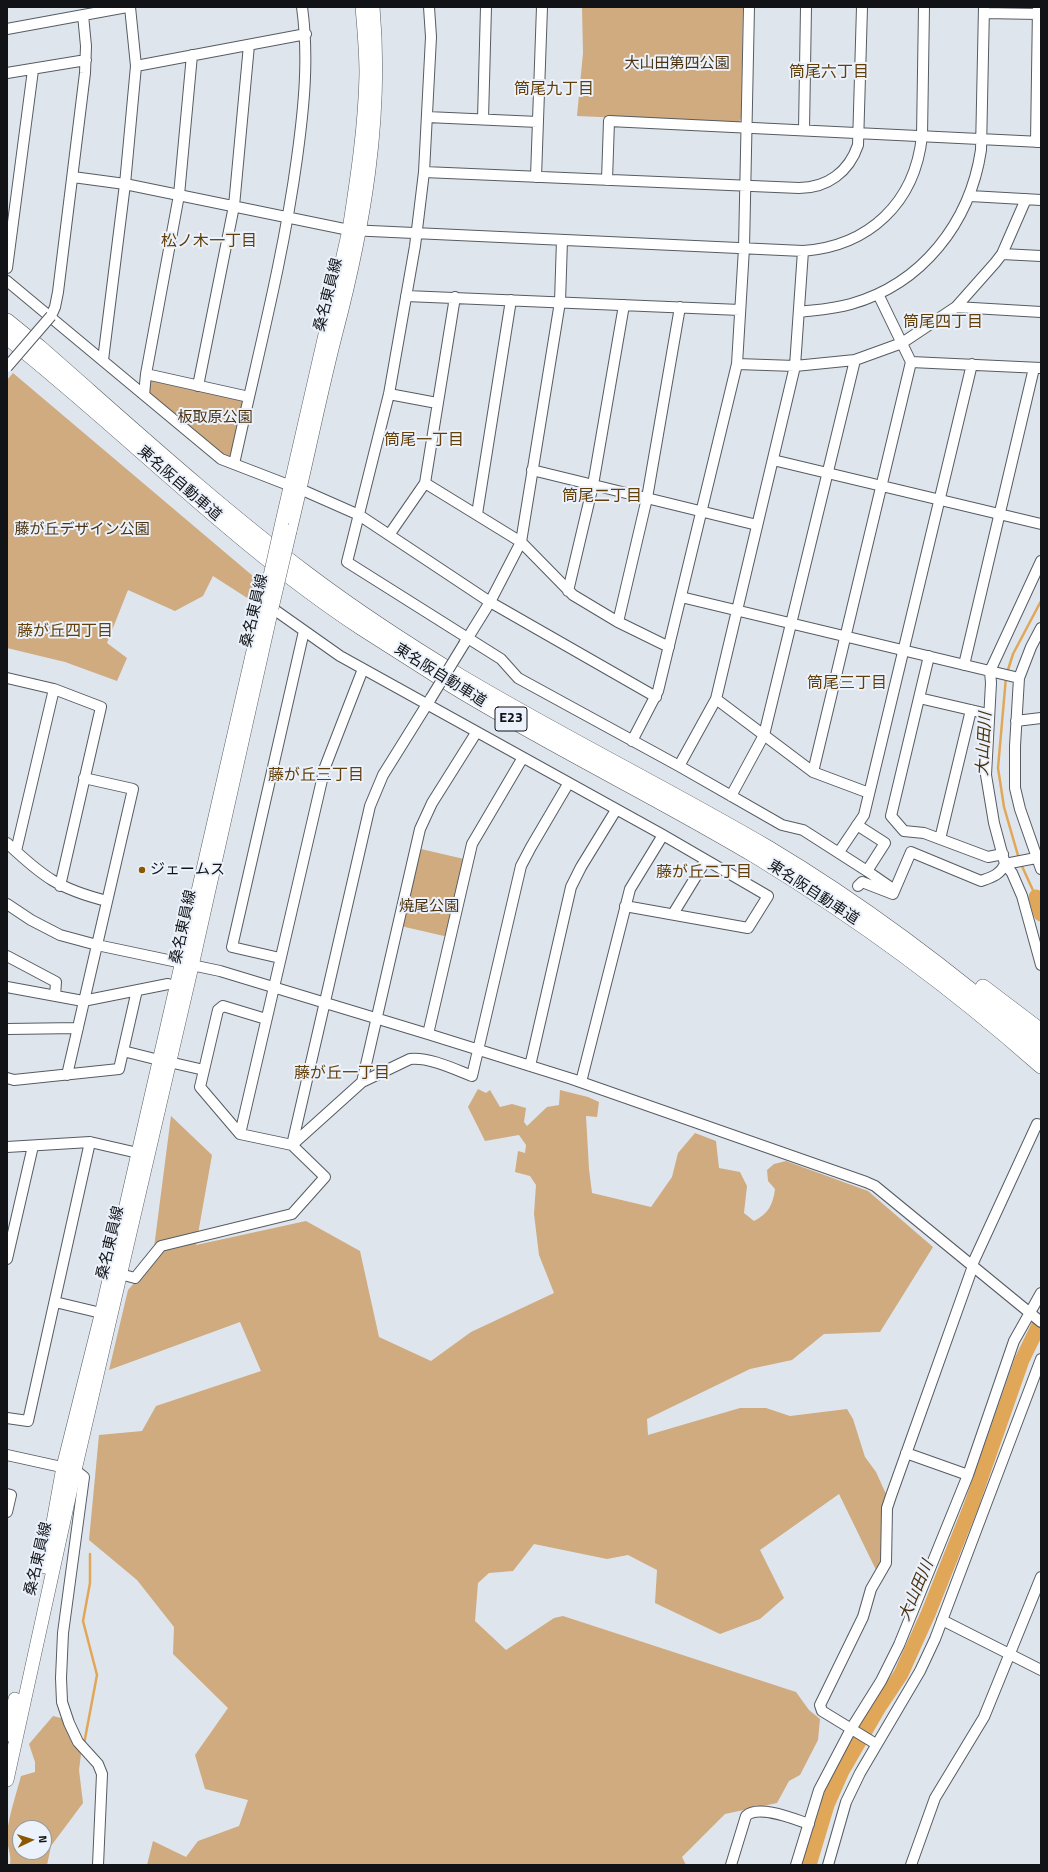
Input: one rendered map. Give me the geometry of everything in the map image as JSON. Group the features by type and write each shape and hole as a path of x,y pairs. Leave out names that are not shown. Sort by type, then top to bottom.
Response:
{"highway":[{"name":"東名阪自動車道","path":"7,321 238,519 307,574 365,616 461,677 770,849 851,901 929,957 979,996 1041,1049"},
{"name":"東名阪自動車道","path":"7,337 232,530 301,584 359,626 454,686 762,860 845,913 886,940 971,1006 1041,1066"},
{"path":"929,957 978,984 1041,1031"}],"main road":[{"name":"桑名東員線","path":"355,230 366,73 362,7"},
{"name":"桑名東員線","path":"7,1780 69,1469 93,1397 164,1061 355,230 374,135 376,110 376,55 373,7"},
{"name":"桑名東員線","path":"187,965 212,872 268,606"},
{"name":"桑名東員線","path":"7,1733 45,1566 52,1546 138,1154 164,1061"}],"street":[{"path":"7,28 129,7 136,66 124,184 103,360"},
{"path":"234,464 289,217 305,99 306,34 302,7"},
{"path":"429,7 431,37 424,172 417,233 389,394 347,562 465,641 501,659 518,678 679,766 782,826 803,830 840,852 894,890"},
{"path":"483,119 486,7"},
{"path":"536,178 542,7"},
{"path":"632,741 656,697 736,364 744,248 749,7"},
{"path":"804,130 806,7"},
{"path":"424,172 745,186 808,188 822,185 835,178 849,164 855,154 860,133 862,7"},
{"path":"73,177 124,184 355,230 803,251 828,248 850,240 872,227 889,212 904,192 913,173 920,150 922,136 924,7"},
{"path":"607,180 609,121 747,127 860,133 982,139 1038,142 1038,10 984,10 982,139 978,170 970,196 950,233 926,262 906,278 878,294 843,306 799,312"},
{"path":"7,367 51,316 55,307 73,177 86,60 86,36 83,15"},
{"path":"136,66 306,34"},
{"path":"198,386 234,206 249,44"},
{"path":"144,395 146,374 179,195 192,55"},
{"path":"7,73 33,70 86,60"},
{"path":"7,268 33,70"},
{"path":"426,117 538,122"},
{"path":"970,196 1041,200"},
{"path":"736,364 795,366 855,360 902,343 956,307 1002,254 1026,199"},
{"path":"292,1145 370,806 383,776 490,602 521,542 560,302 562,240"},
{"path":"679,766 716,699 795,366 803,251"},
{"path":"1002,254 1041,256"},
{"path":"7,281 51,316 221,459 295,487 359,514 490,602 656,697"},
{"path":"814,772 911,362 878,294"},
{"path":"406,296 740,310"},
{"path":"389,535 425,483 455,297"},
{"path":"477,514 511,300"},
{"path":"568,591 593,485 624,305"},
{"path":"618,622 647,498 680,307"},
{"path":"956,307 1041,312"},
{"path":"731,796 764,735 855,360"},
{"path":"911,362 1038,368 999,514 964,665"},
{"path":"840,852 864,816 972,364"},
{"path":"146,374 248,397"},
{"path":"389,394 437,403"},
{"path":"773,460 1041,524"},
{"path":"532,470 757,525"},
{"path":"425,483 521,542 568,591 618,622 669,647"},
{"path":"1041,561 993,672 988,714 986,776 994,823 1004,859 1022,896 1041,965"},
{"path":"681,597 1019,678"},
{"path":"268,606 340,656 429,701 476,733 663,835 768,896 748,928 626,906"},
{"path":"1041,628 1031,647 1019,678 1016,721 1015,788 1036,858 1041,868"},
{"path":"280,958 232,947 304,631"},
{"path":"929,656 891,816 904,831 924,833 988,857 1004,859 1036,858"},
{"path":"240,1134 325,767 364,669"},
{"path":"7,678 54,689 101,707 60,886"},
{"path":"16,851 54,689"},
{"path":"919,698 988,714"},
{"path":"716,699 814,772 869,792"},
{"path":"940,839 971,710"},
{"path":"1016,721 1041,718"},
{"path":"362,1082 420,829 432,803 476,733"},
{"path":"428,1034 472,844 522,759"},
{"path":"67,1075 133,789 84,778"},
{"path":"292,1145 362,1082 410,1060 416,1059 442,1065 472,1076 521,866 568,784"},
{"path":"530,1066 571,887 581,867 616,810"},
{"path":"857,825 885,843 866,871"},
{"path":"581,1082 630,889 663,835"},
{"path":"7,843 40,873 60,886 78,894 107,902"},
{"path":"858,886 862,882 893,894 911,852 981,880 996,875 1002,871 1004,859"},
{"path":"673,914 706,860"},
{"path":"7,904 50,930 75,940 220,971 324,1002 581,1082 875,1186 1041,1322"},
{"path":"7,956 56,982 55,996"},
{"path":"7,987 83,1001 168,984"},
{"path":"7,1078 14,1080 119,1069 137,990"},
{"path":"120,1274 135,1278 161,1246 292,1214 325,1177 292,1145 240,1134 200,1087 218,1010 223,1006 266,1019"},
{"path":"7,1029 78,1028"},
{"path":"123,1052 204,1070"},
{"path":"876,1744 822,1711 820,1705 863,1617 871,1589 886,1564 887,1508 972,1266 1038,1124 1041,1125"},
{"path":"7,1418 28,1421 90,1142"},
{"path":"7,1147 90,1142 138,1154"},
{"path":"7,1259 33,1146"},
{"path":"796,1865 819,1790 851,1729 891,1663 968,1475 1003,1370 1017,1336 1031,1314 1041,1293"},
{"path":"55,1302 102,1314"},
{"path":"828,1865 846,1802 876,1744 920,1671 942,1620 1041,1359"},
{"path":"906,1454 968,1475"},
{"path":"7,1455 69,1469 84,1477 63,1633 61,1678 62,1702 67,1718 78,1742 98,1764 102,1774 98,1865"},
{"path":"7,1494 11,1495 7,1512"},
{"path":"911,1865 935,1798 984,1717 1041,1577"},
{"path":"942,1620 1041,1670"},
{"path":"731,1865 746,1816 750,1812 757,1811 778,1814 808,1824"}],"green space":[{"name":"大山田第四公園","path":"582,7 743,7 741,119 738,123 577,116 583,53"},
{"path":"988,7 1034,7 1032,10 992,10"},
{"name":"藤が丘デザイン公園","path":"13,373 260,582 255,603 213,576 203,596 175,611 128,590 107,643 127,658 117,681 65,662 7,648 7,380"},
{"name":"板取原公園","path":"152,379 241,399 244,403 231,458 226,458 148,394 149,381"},
{"name":"焼尾公園","path":"421,849 464,859 447,935 444,936 405,927 401,924 418,851"},
{"path":"478,1089 486,1093 490,1090 500,1107 512,1104 526,1108 524,1122 527,1126 547,1107 559,1105 560,1090 588,1097 599,1102 597,1117 586,1116 592,1193 651,1207 672,1177 678,1153 695,1133 716,1141 719,1168 740,1172 747,1186 744,1213 754,1221 766,1212 773,1200 775,1189 768,1181 767,1170 774,1164 786,1161 868,1191 933,1247 880,1332 824,1334 792,1360 750,1369 647,1419 648,1435 740,1408 766,1408 790,1416 847,1409 853,1419 865,1457 876,1472 886,1494 884,1506 883,1563 877,1572 839,1494 760,1550 784,1598 760,1619 720,1634 655,1603 657,1570 628,1555 607,1559 534,1544 513,1571 489,1573 478,1583 475,1621 506,1650 554,1618 563,1616 796,1692 809,1710 820,1719 818,1740 800,1775 789,1781 777,1803 725,1814 682,1857 686,1865 147,1865 153,1841 186,1857 198,1841 239,1826 248,1800 205,1789 195,1755 228,1708 173,1654 174,1627 137,1580 89,1540 99,1435 142,1431 156,1406 261,1371 240,1322 109,1370 128,1290 152,1263 171,1116 212,1155 196,1245 306,1221 360,1251 379,1337 431,1361 471,1332 554,1293 539,1255 534,1214 536,1185 530,1176 515,1172 518,1151 525,1153 526,1145 519,1135 485,1141 468,1107"},
{"path":"53,1716 65,1719 81,1754 79,1770 83,1803 52,1845 52,1820 12,1820 12,1860 48,1860 47,1865 10,1865 7,1842 9,1820 21,1776 35,1772 35,1762 29,1744"}],"waterway":[{"name":"大山田川","path":"1007,673 1013,654 1041,601"},
{"name":"大山田川","path":"1006,677 998,768 1004,807 1019,859"},
{"name":"大山田川","path":"1021,864 1036,897"},
{"name":"大山田川","path":"1036,897 1041,914"},
{"name":"大山田川","path":"809,1865 827,1805 842,1771 879,1707 901,1674 928,1614 971,1506 1022,1360 1041,1321"},
{"path":"84,1744 97,1675 83,1621 90,1583 90,1554"}],"place":[{"name":"ジェームス","path":"142,870"}],"district":[{"name":"筒尾六丁目","path":"829,73"},
{"name":"筒尾九丁目","path":"554,90"},
{"name":"松ノ木一丁目","path":"209,242"},
{"name":"筒尾四丁目","path":"943,323"},
{"name":"筒尾一丁目","path":"424,441"},
{"name":"筒尾二丁目","path":"602,497"},
{"name":"藤が丘四丁目","path":"65,632"},
{"name":"筒尾三丁目","path":"847,684"},
{"name":"藤が丘三丁目","path":"316,776"},
{"name":"藤が丘二丁目","path":"704,873"},
{"name":"藤が丘一丁目","path":"342,1074"}]}
